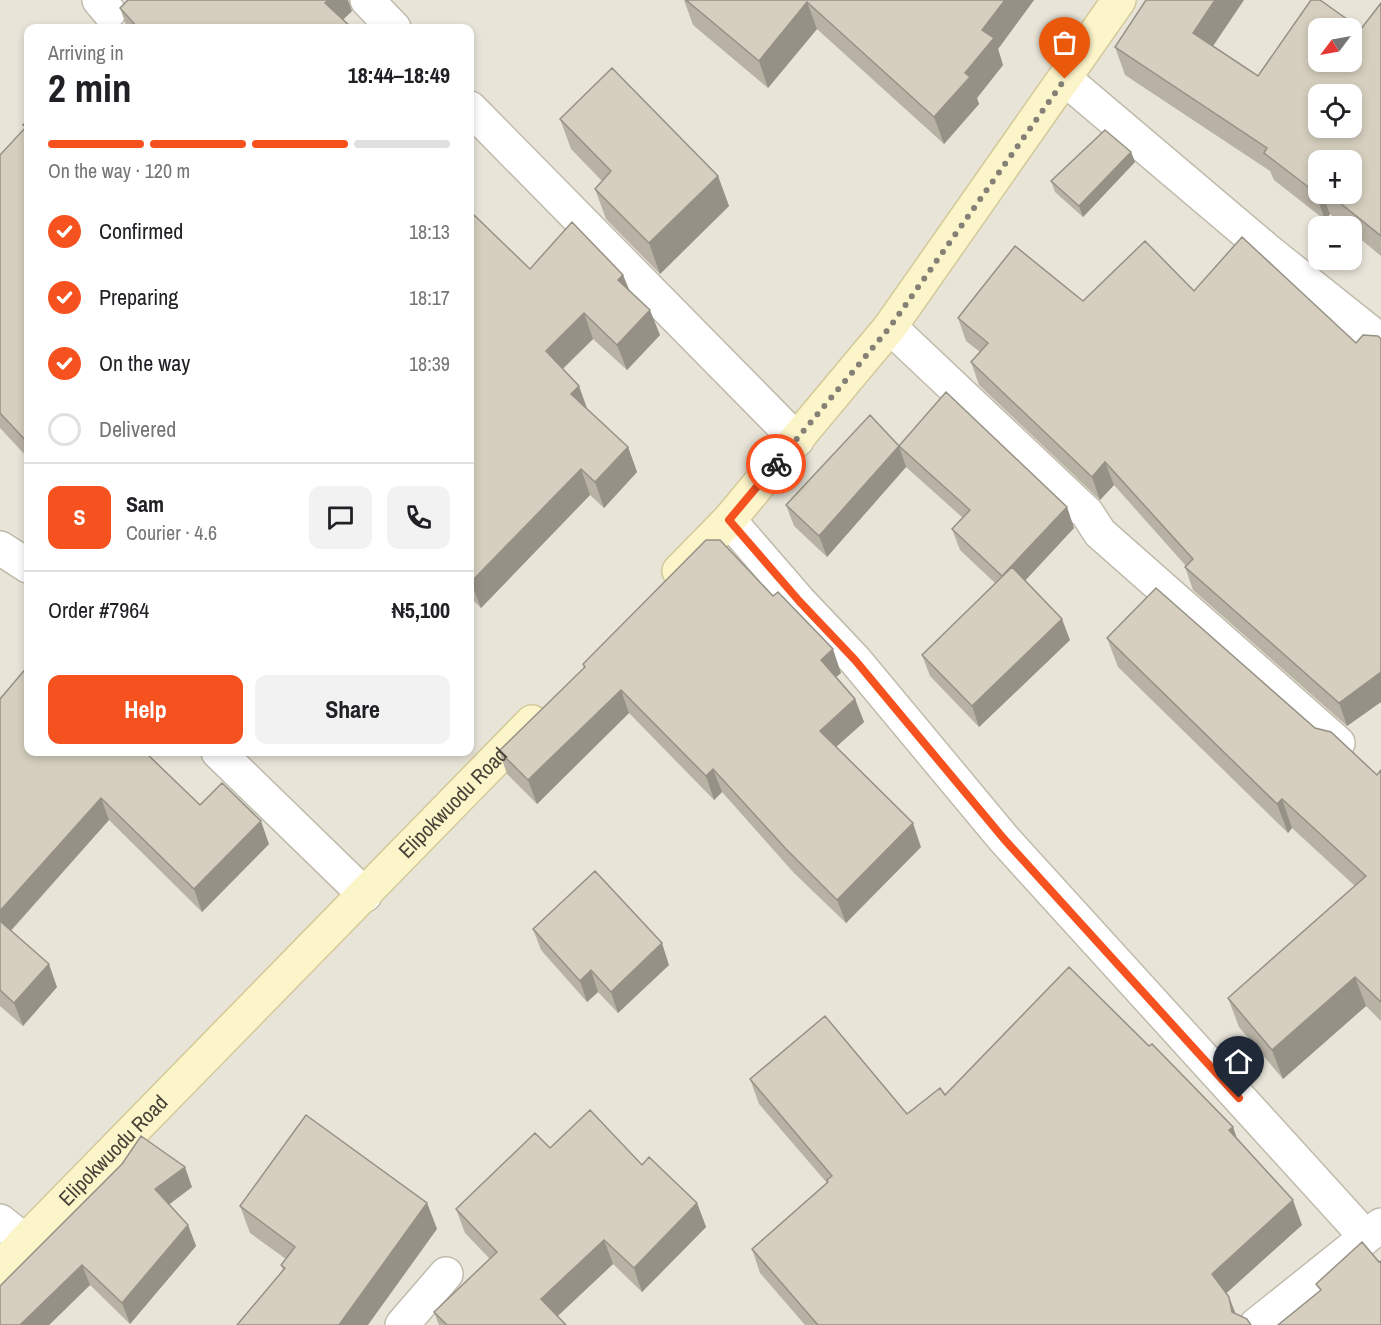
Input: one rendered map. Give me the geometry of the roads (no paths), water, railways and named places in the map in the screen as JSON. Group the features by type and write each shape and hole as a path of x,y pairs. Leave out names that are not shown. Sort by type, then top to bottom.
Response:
{"street":[{"path":"367,0 390,24"},
{"path":"654,597 729,520 890,327 1119,0"},
{"path":"1065,79 1268,251 1381,341"},
{"path":"474,112 797,440"},
{"path":"890,327 1087,513 1100,532 1338,743"},
{"path":"729,520 800,602 855,660 1004,839 1373,1231 1256,1325"},
{"path":"0,548 24,563"},
{"name":"Elipokwuodu Road","path":"0,1269 12,1231 364,895 555,699"},
{"path":"222,756 364,895"},
{"path":"402,1325 446,1275"}]}
